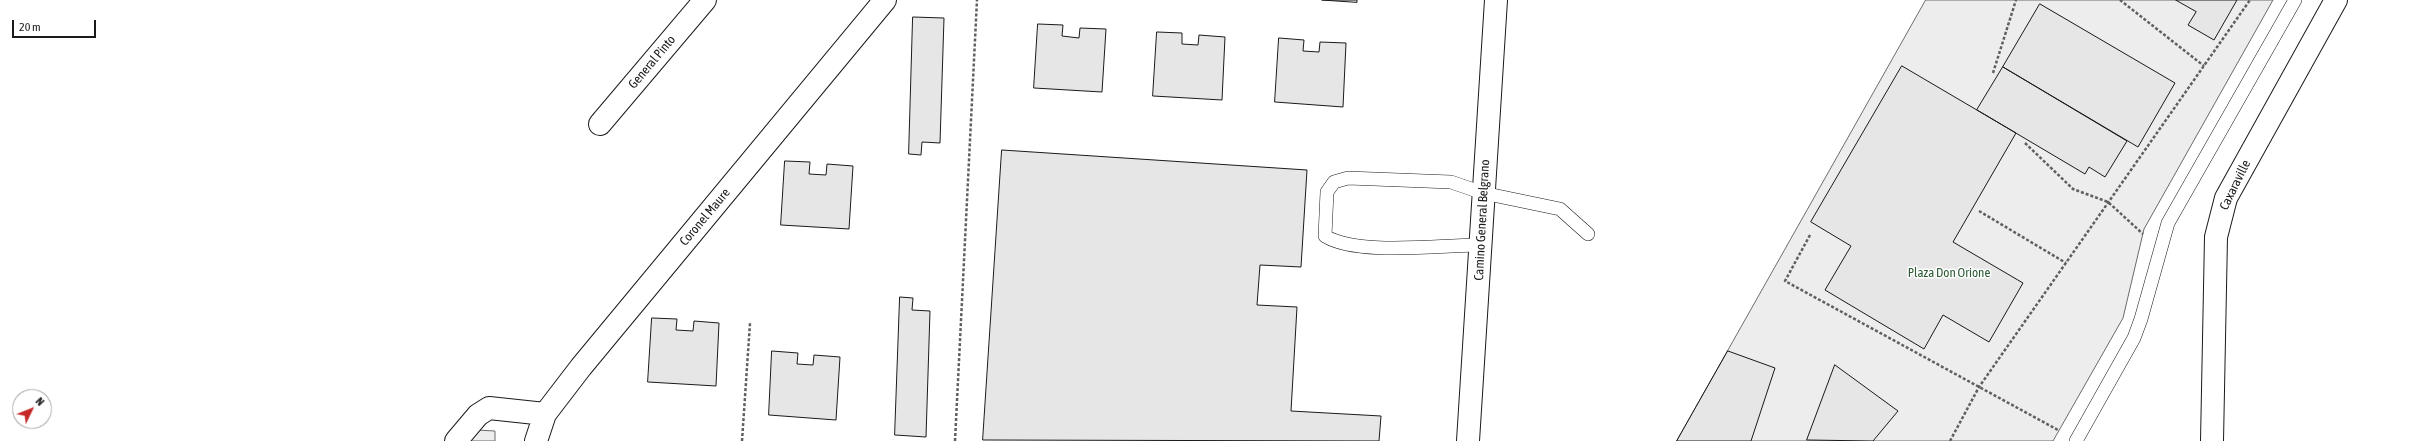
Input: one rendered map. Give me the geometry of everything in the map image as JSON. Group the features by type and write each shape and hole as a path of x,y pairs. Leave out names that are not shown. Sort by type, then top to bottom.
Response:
{"street":[{"name":"General Pinto","path":"600,124 705,0"},
{"name":"Coronel Maure","path":"536,441 545,414 885,0"},
{"name":"Camino General Belgrano","path":"1468,441 1496,0"},
{"name":"Caxaraville","path":"2212,441 2216,237 2220,216 2226,198 2336,0"},
{"path":"456,441 478,415 489,408 545,414"}],"lane":[{"path":"2076,440 2134,338 2142,319 2159,249 2168,223 2295,0"},
{"path":"1480,245 1422,248 1362,246 1335,242 1325,236 1327,192 1334,182 1358,178 1451,182 1483,193 1560,209 1588,234"}],"path":[{"path":"955,441 977,0"},
{"path":"1993,73 2016,0"},
{"path":"2120,0 2204,66"},
{"path":"1950,441 1979,387 2250,0"},
{"path":"2025,143 2073,189 2108,202 2159,249"},
{"path":"1979,211 2066,263"},
{"path":"1810,235 1785,281 2076,440"},
{"path":"742,441 750,323"}],"shaded area":[{"name":"Plaza Don Orione","path":"1926,0 2273,0 2144,229 2123,318 2053,441 1677,441"},
{"path":"476,430 495,431 495,441 467,441"}],"building":[{"path":"1322,0 1357,0 1357,2"},
{"path":"2176,0 2237,0 2214,40 2188,25 2196,12"},
{"path":"2040,4 2175,83 2138,147 2003,67"},
{"path":"913,17 944,18 940,143 922,142 921,155 909,154"},
{"path":"1038,24 1063,25 1062,36 1079,38 1080,28 1106,29 1102,92 1034,88"},
{"path":"1157,32 1182,33 1182,44 1198,45 1199,35 1225,37 1222,100 1153,96"},
{"path":"1279,38 1304,40 1303,51 1319,52 1320,42 1346,43 1343,107 1275,102"},
{"path":"1902,66 2016,133 1953,242 2023,283 1989,342 1943,315 1924,349 1825,290 1851,246 1811,222"},
{"path":"2003,67 2127,141 2105,177 2089,167 2085,174 1977,110"},
{"path":"1002,150 1307,170 1301,267 1260,265 1257,305 1297,307 1291,411 1381,416 1379,441 983,440"},
{"path":"785,161 810,162 809,174 826,175 827,164 853,166 849,229 781,225"},
{"path":"900,297 913,298 912,310 930,311 926,437 895,435"},
{"path":"652,318 677,319 676,330 693,331 694,321 719,323 716,386 648,382"},
{"path":"772,351 798,353 797,364 813,365 814,355 840,357 836,420 769,415"},
{"path":"1728,351 1775,368 1751,441 1677,441"},
{"path":"1835,365 1898,411 1873,441 1807,440"}]}
